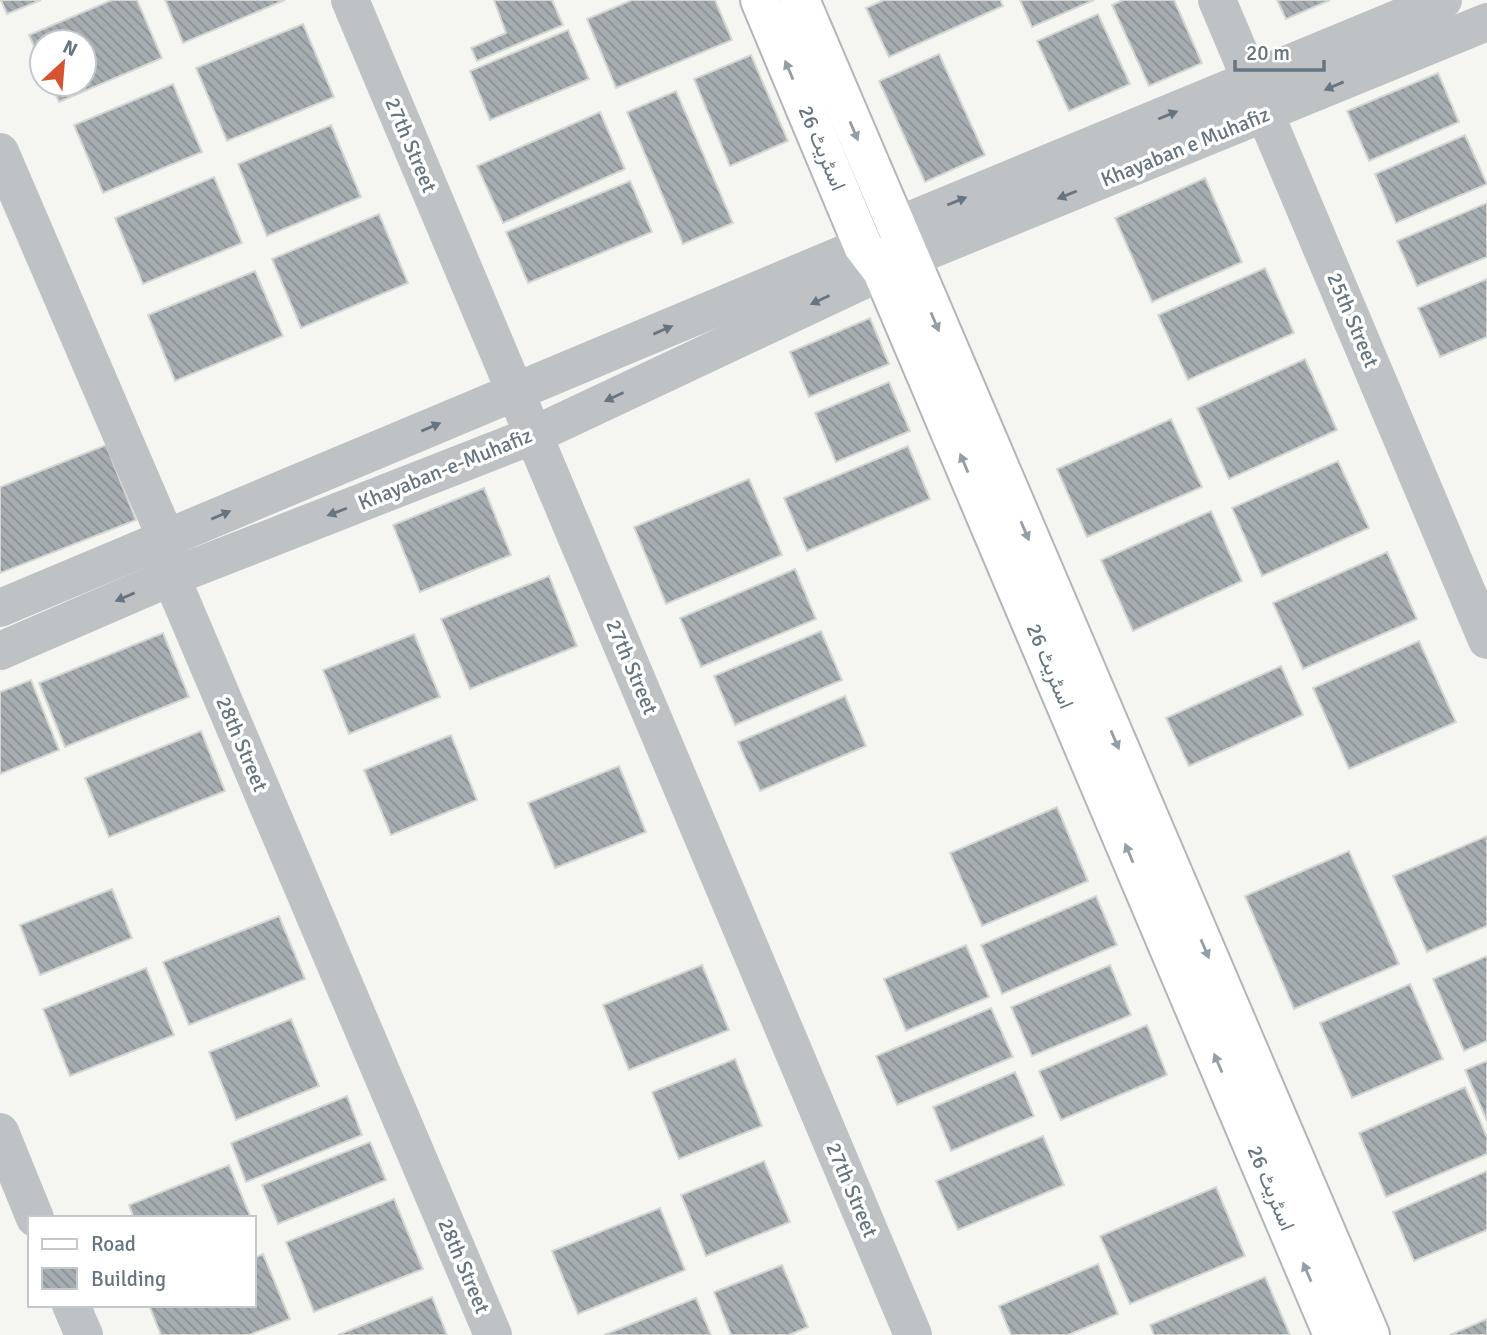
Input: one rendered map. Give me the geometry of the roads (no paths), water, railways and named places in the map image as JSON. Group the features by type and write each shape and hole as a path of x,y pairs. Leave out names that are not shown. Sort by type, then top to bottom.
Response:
{"main road":[{"name":"اسٹریٹ 26","path":"760,0 887,251 1370,1335"},
{"name":"اسٹریٹ 26","path":"800,0 887,251 1333,1335"}],"street":[{"name":"27th Street","path":"350,0 913,1335"},
{"name":"25th Street","path":"1217,0 1487,640"},
{"name":"Khayaban e Muhafiz","path":"1259,97 1443,0"},
{"name":"Khayaban e Muhafiz","path":"887,251 1259,97 1487,22"},
{"name":"28th Street","path":"0,152 166,538 172,577 493,1335"},
{"name":"Khayaban-e-Muhafiz","path":"0,608 516,391 887,251"},
{"name":"Khayaban-e-Muhafiz","path":"0,651 172,577 534,435 887,251"},
{"path":"0,1132 34,1216"},
{"path":"72,1307 84,1335"}]}
